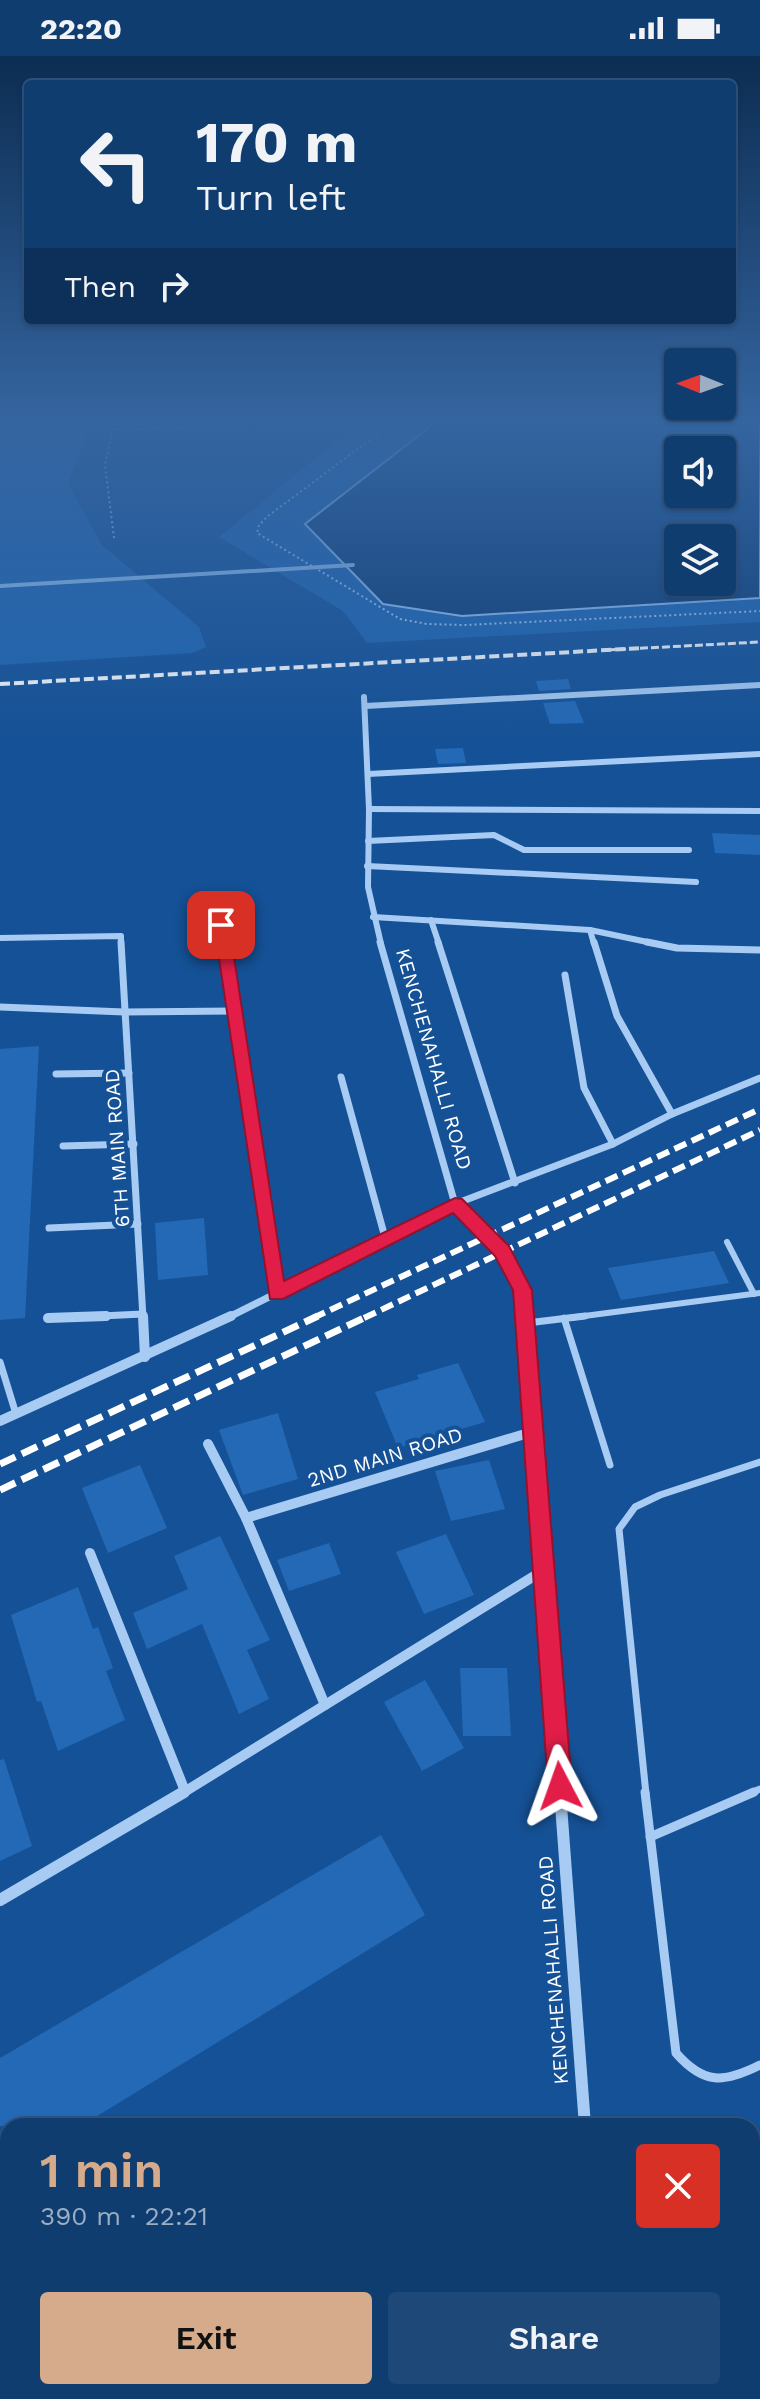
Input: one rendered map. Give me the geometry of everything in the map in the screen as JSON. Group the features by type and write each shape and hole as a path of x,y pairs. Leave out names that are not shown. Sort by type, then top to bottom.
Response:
{"street":[{"name":"KENCHENAHALLI ROAD","path":"584,2118 523,1290 502,1251 455,1204 373,917 367,866 369,809 364,702 760,685"},
{"path":"368,774 760,754"},
{"path":"369,809 760,811"},
{"path":"368,841 494,835 524,850 689,850"},
{"path":"367,866 696,882"},
{"path":"373,917 590,930 677,948 760,950"},
{"path":"431,920 515,1183"},
{"path":"221,925 276,1293"},
{"path":"590,930 617,1016 672,1114"},
{"name":"6TH MAIN ROAD","path":"0,938 121,936 145,1357"},
{"path":"565,975 584,1088 613,1144"},
{"path":"0,1007 124,1012 234,1011"},
{"path":"56,1074 129,1073"},
{"path":"341,1077 386,1241"},
{"path":"0,1421 145,1357 386,1241 455,1204 613,1144 672,1114 760,1078"},
{"path":"63,1146 134,1144"},
{"path":"49,1228 138,1224"},
{"path":"48,1318 143,1314"},
{"name":"2ND MAIN ROAD","path":"246,1518 535,1431"},
{"path":"208,1444 246,1518 325,1705"},
{"path":"90,1553 185,1791"},
{"path":"0,1900 185,1791 544,1570"}],"lane":[{"path":"527,1323 757,1294 727,1242"},
{"path":"564,1318 610,1465"},
{"path":"0,1362 16,1414"},
{"path":"760,1462 660,1495 635,1507 619,1529 650,1837 676,2053 692,2070 718,2080 733,2078 760,2065"},
{"path":"650,1837 760,1789"}],"path":[{"path":"113,528 114,538"},
{"path":"258,528 257,533 274,545 400,619 427,624 479,625 760,611"}],"shaded area":[{"path":"0,528 93,528 102,545 199,627 206,647 192,653 0,665"},
{"path":"230,528 312,528 462,616 760,598 760,622 367,643 343,611 219,537"},
{"path":"309,528 664,528 664,596 736,596 736,528 760,528 760,598 462,616 383,604"}],"building":[{"path":"568,679 571,689 539,691 536,681"},
{"path":"575,701 584,723 550,724 543,703"},
{"path":"463,748 466,763 438,764 435,749"},
{"path":"712,833 760,835 760,855 715,853"},
{"path":"39,1046 25,1318 0,1320 0,1049"},
{"path":"204,1218 208,1275 158,1280 155,1223"},
{"path":"714,1251 729,1283 621,1300 608,1268"},
{"path":"458,1363 485,1422 398,1448 375,1392"},
{"path":"278,1413 298,1479 243,1495 219,1430"},
{"path":"489,1460 505,1509 451,1521 435,1471"},
{"path":"140,1465 167,1528 108,1553 82,1488"},
{"path":"446,1534 474,1595 424,1614 396,1552"},
{"path":"220,1536 270,1640 247,1650 269,1699 239,1714 202,1624 147,1649 133,1613 188,1589 174,1556"},
{"path":"329,1543 341,1574 289,1591 277,1560"},
{"path":"78,1587 93,1629 98,1627 113,1668 106,1671 125,1720 58,1751 41,1701 37,1702 11,1615"},
{"path":"460,1668 507,1668 511,1736 463,1736"},
{"path":"425,1680 464,1748 422,1771 384,1702"},
{"path":"4,1759 32,1846 0,1861 0,1760"},
{"path":"381,1835 425,1915 94,2118 0,2118 0,2058"}],"waterway":[{"path":"0,586 353,565"}],"railway":[{"path":"611,650 760,642"},
{"path":"611,650 643,648"},
{"path":"607,650 611,650"},
{"path":"0,684 611,650"},
{"path":"313,1318 760,1109"},
{"path":"364,1318 760,1130"},
{"path":"0,1464 318,1316"},
{"path":"0,1490 368,1316"}],"route":[{"path":"221,925 276,1293 386,1241 455,1204 502,1251 523,1290 560,1786"}]}
